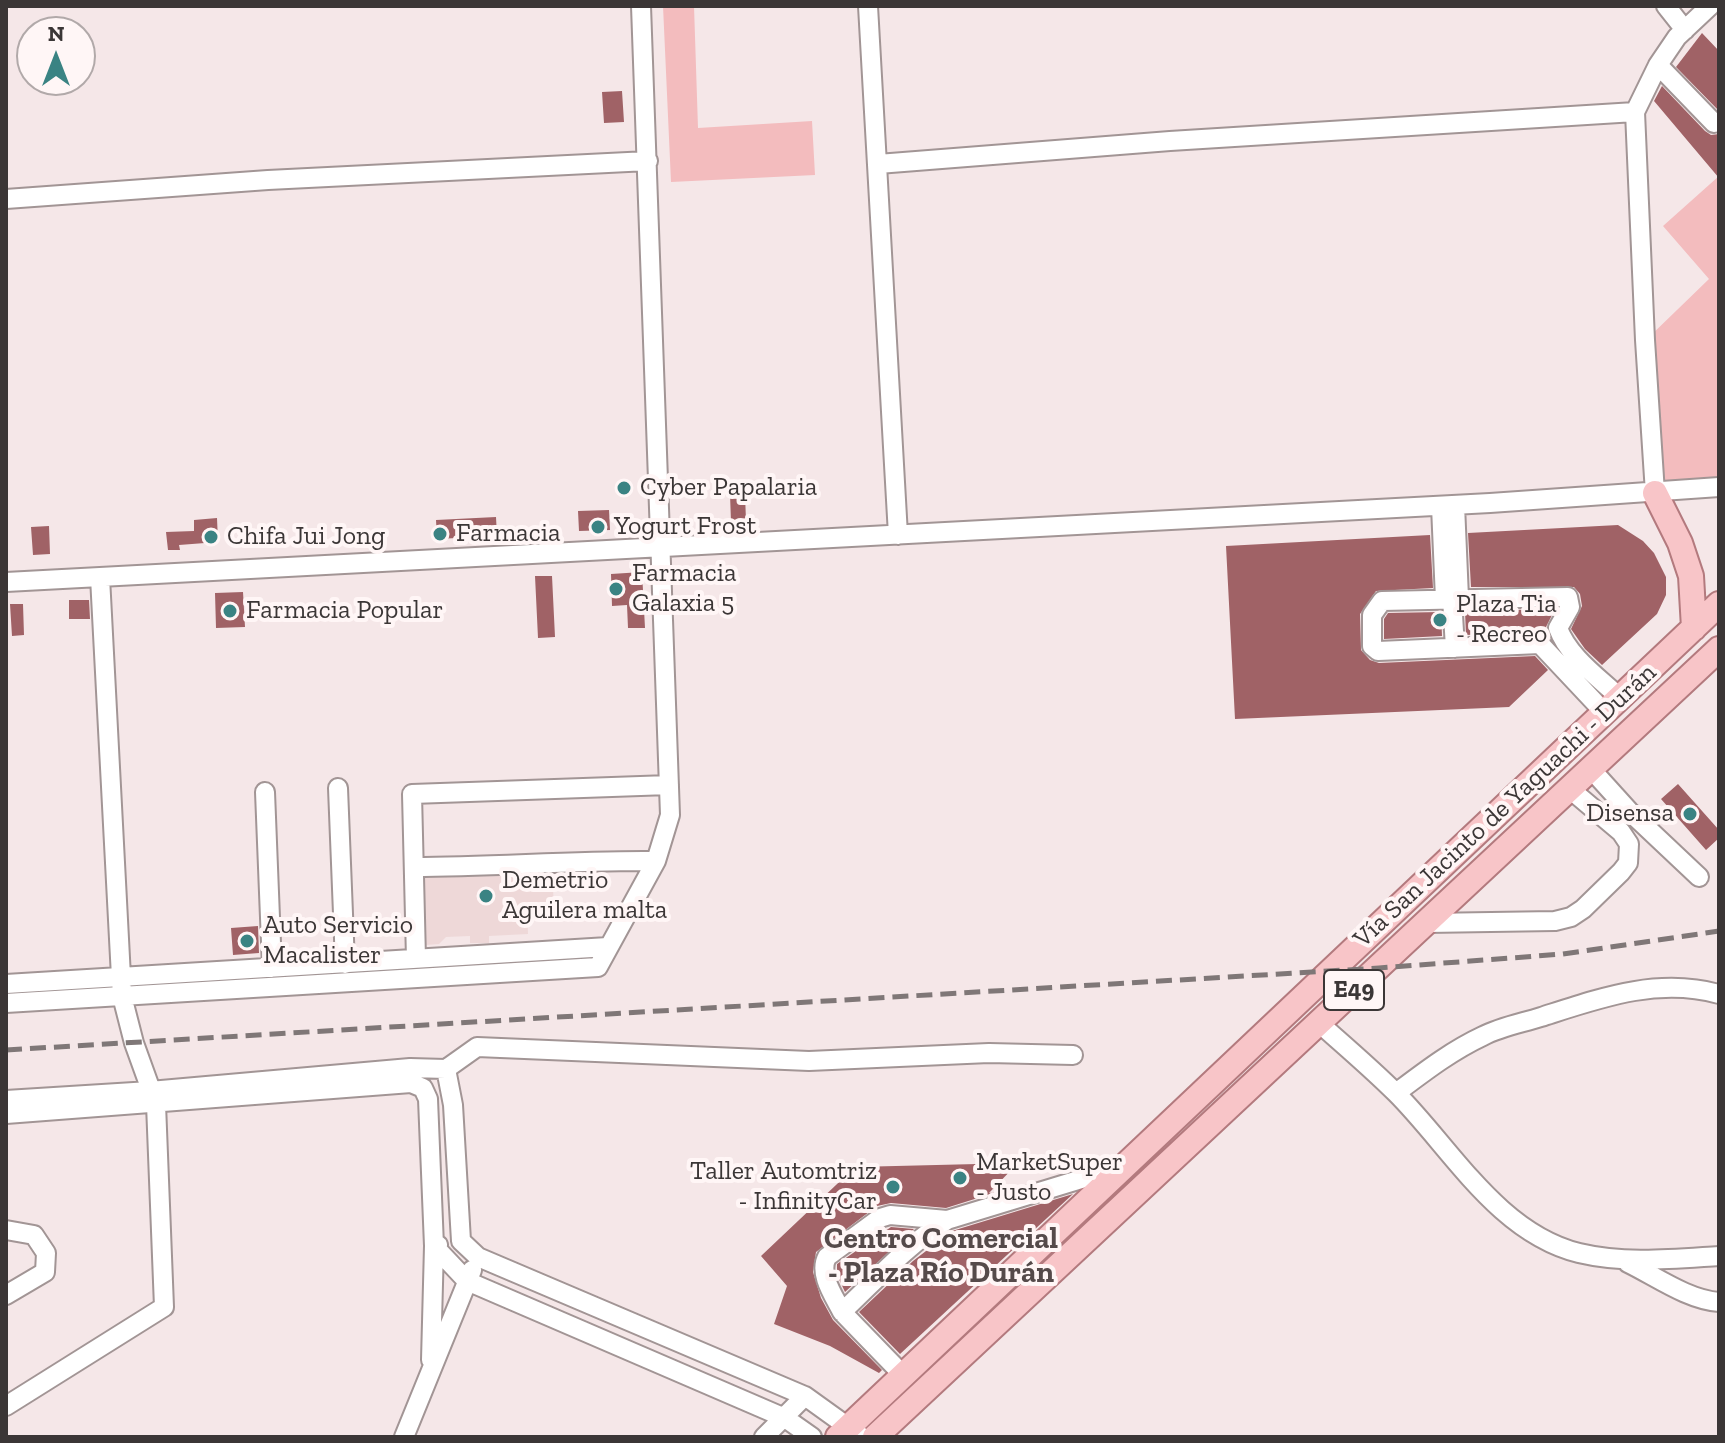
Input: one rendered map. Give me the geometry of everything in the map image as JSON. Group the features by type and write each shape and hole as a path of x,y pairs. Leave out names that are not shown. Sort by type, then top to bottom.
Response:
{"main road":[{"path":"1655,493 1680,543 1691,576 1694,628"},
{"name":"Vía San Jacinto de Yaguachi - Durán","path":"850,1434 903,1375 1719,604"},
{"name":"Vía San Jacinto de Yaguachi - Durán","path":"875,1437 1719,649"}],"street":[{"path":"6,984 122,986 598,967 656,861 670,815 641,6"},
{"path":"868,6 898,535"},
{"path":"1666,6 1685,30"},
{"path":"1655,493 1635,112 1658,65 1685,30 1710,6"},
{"path":"1658,65 1714,123"},
{"path":"878,164 1170,141 1635,112"},
{"path":"6,199 268,180 648,161"},
{"path":"6,582 898,535 1242,509 1448,505 1719,487"},
{"path":"1448,505 1455,648"},
{"path":"252,549 253,569"},
{"path":"6,1406 164,1307 153,1098 122,986 100,577"},
{"path":"1563,595 1570,600 1570,607 1558,628 1540,644 1388,652 1378,651 1372,646 1372,615 1379,603 1563,595"},
{"path":"1558,628 1568,648 1611,704"},
{"path":"1540,644 1611,704"},
{"path":"1591,769 1629,811 1699,877"},
{"path":"416,959 412,794 669,785"},
{"path":"338,788 345,964"},
{"path":"1427,923 1555,921 1571,917 1583,909 1628,863 1629,844 1621,832 1570,789"},
{"path":"265,792 272,968"},
{"path":"414,867 588,860 656,861"},
{"path":"6,1003 272,968 608,947"},
{"path":"1396,1093 1438,1061 1485,1035 1607,995 1663,986 1693,987 1719,994"},
{"path":"1319,1023 1396,1093 1501,1209 1536,1234 1576,1252 1622,1260 1719,1256"},
{"path":"6,1114 410,1068 446,1069 477,1047 809,1061 989,1053 1073,1055"},
{"path":"446,1069 453,1105 461,1241 478,1257 805,1396 850,1434"},
{"path":"6,1100 153,1098 411,1083 423,1088 428,1099 434,1246 431,1370"},
{"path":"842,1312 924,1234 947,1220 1124,1166"},
{"path":"903,1375 842,1312 823,1264 827,1257 880,1218 890,1215 947,1220"},
{"path":"6,1230 34,1235 46,1253 45,1272 6,1295"},
{"path":"434,1246 461,1241"},
{"path":"434,1246 467,1281 785,1418 812,1437"},
{"path":"404,1437 478,1257"},
{"path":"1622,1260 1683,1291 1710,1302 1719,1302"},
{"path":"764,1437 805,1396"}],"shaded area":[{"path":"663,6 694,6 698,128 812,121 815,175 671,182"},
{"path":"1719,176 1719,486 1654,491 1646,340 1709,279 1663,226"},
{"name":"Demetrio Aguilera malta","path":"552,869 554,908 527,909 528,934 489,936 489,943 470,943 470,936 446,937 439,944 426,945 419,939 417,883 425,875"}],"building":[{"path":"1702,33 1719,51 1719,111 1676,67"},
{"path":"1662,86 1705,131 1711,135 1719,134 1719,178 1654,101"},
{"path":"622,91 624,122 604,123 602,92"},
{"path":"730,494 745,494 746,521 731,522"},
{"path":"609,510 610,530 579,531 578,511"},
{"path":"496,517 497,536 437,539 436,520"},
{"path":"217,518 218,542 179,545 180,550 168,550 166,532 194,531 194,520"},
{"path":"1618,525 1643,541 1654,553 1666,577 1666,595 1657,614 1602,665 1585,649 1571,629 1582,606 1580,594 1574,587 1471,587 1468,533"},
{"path":"49,526 50,554 33,555 31,527"},
{"path":"1430,535 1433,588 1376,591 1360,614 1361,650 1370,660 1379,663 1535,656 1548,670 1509,707 1235,719 1226,546"},
{"path":"642,572 645,628 628,628 627,605 612,606 611,574"},
{"path":"535,576 552,576 555,637 538,638"},
{"path":"243,592 245,627 216,628 215,593"},
{"path":"69,600 89,600 90,619 69,619"},
{"path":"10,604 23,604 24,635 12,636"},
{"path":"1555,609 1546,627 1548,635 1539,632 1466,635 1465,611"},
{"path":"1441,612 1442,636 1384,639 1384,619 1388,613"},
{"name":"Disensa","path":"1678,784 1719,830 1719,838 1706,850 1661,799"},
{"name":"Auto Servicio Macalister","path":"258,926 259,953 233,955 231,928"},
{"path":"1018,1163 989,1193 997,1192 946,1208 891,1203 877,1206 816,1252 813,1272 821,1298 833,1320 882,1370 879,1373 830,1346 774,1324 787,1286 761,1256 855,1167"},
{"path":"1073,1194 900,1354 859,1312 913,1261 952,1231"},
{"path":"891,1227 914,1229 845,1292 837,1275 837,1264"}],"railway":[{"path":"6,1050 1379,968 1563,954 1719,931"}],"place":[{"name":"Cyber Papalaria","path":"624,488"},
{"name":"Yogurt Frost","path":"598,527"},
{"name":"Farmacia","path":"440,534"},
{"name":"Chifa Jui Jong","path":"211,537"},
{"name":"Farmacia Galaxia 5","path":"616,589"},
{"name":"Farmacia Popular","path":"230,611"},
{"name":"Plaza Tia - Recreo","path":"1440,620"},
{"name":"Disensa","path":"1690,814"},
{"name":"Demetrio Aguilera malta","path":"486,896"},
{"name":"Auto Servicio Macalister","path":"247,941"},
{"name":"MarketSuper - Justo","path":"960,1178"},
{"name":"Taller Automtriz - InfinityCar","path":"893,1187"}],"district":[{"name":"Centro Comercial - Plaza Río Durán","path":"941,1256"}]}
